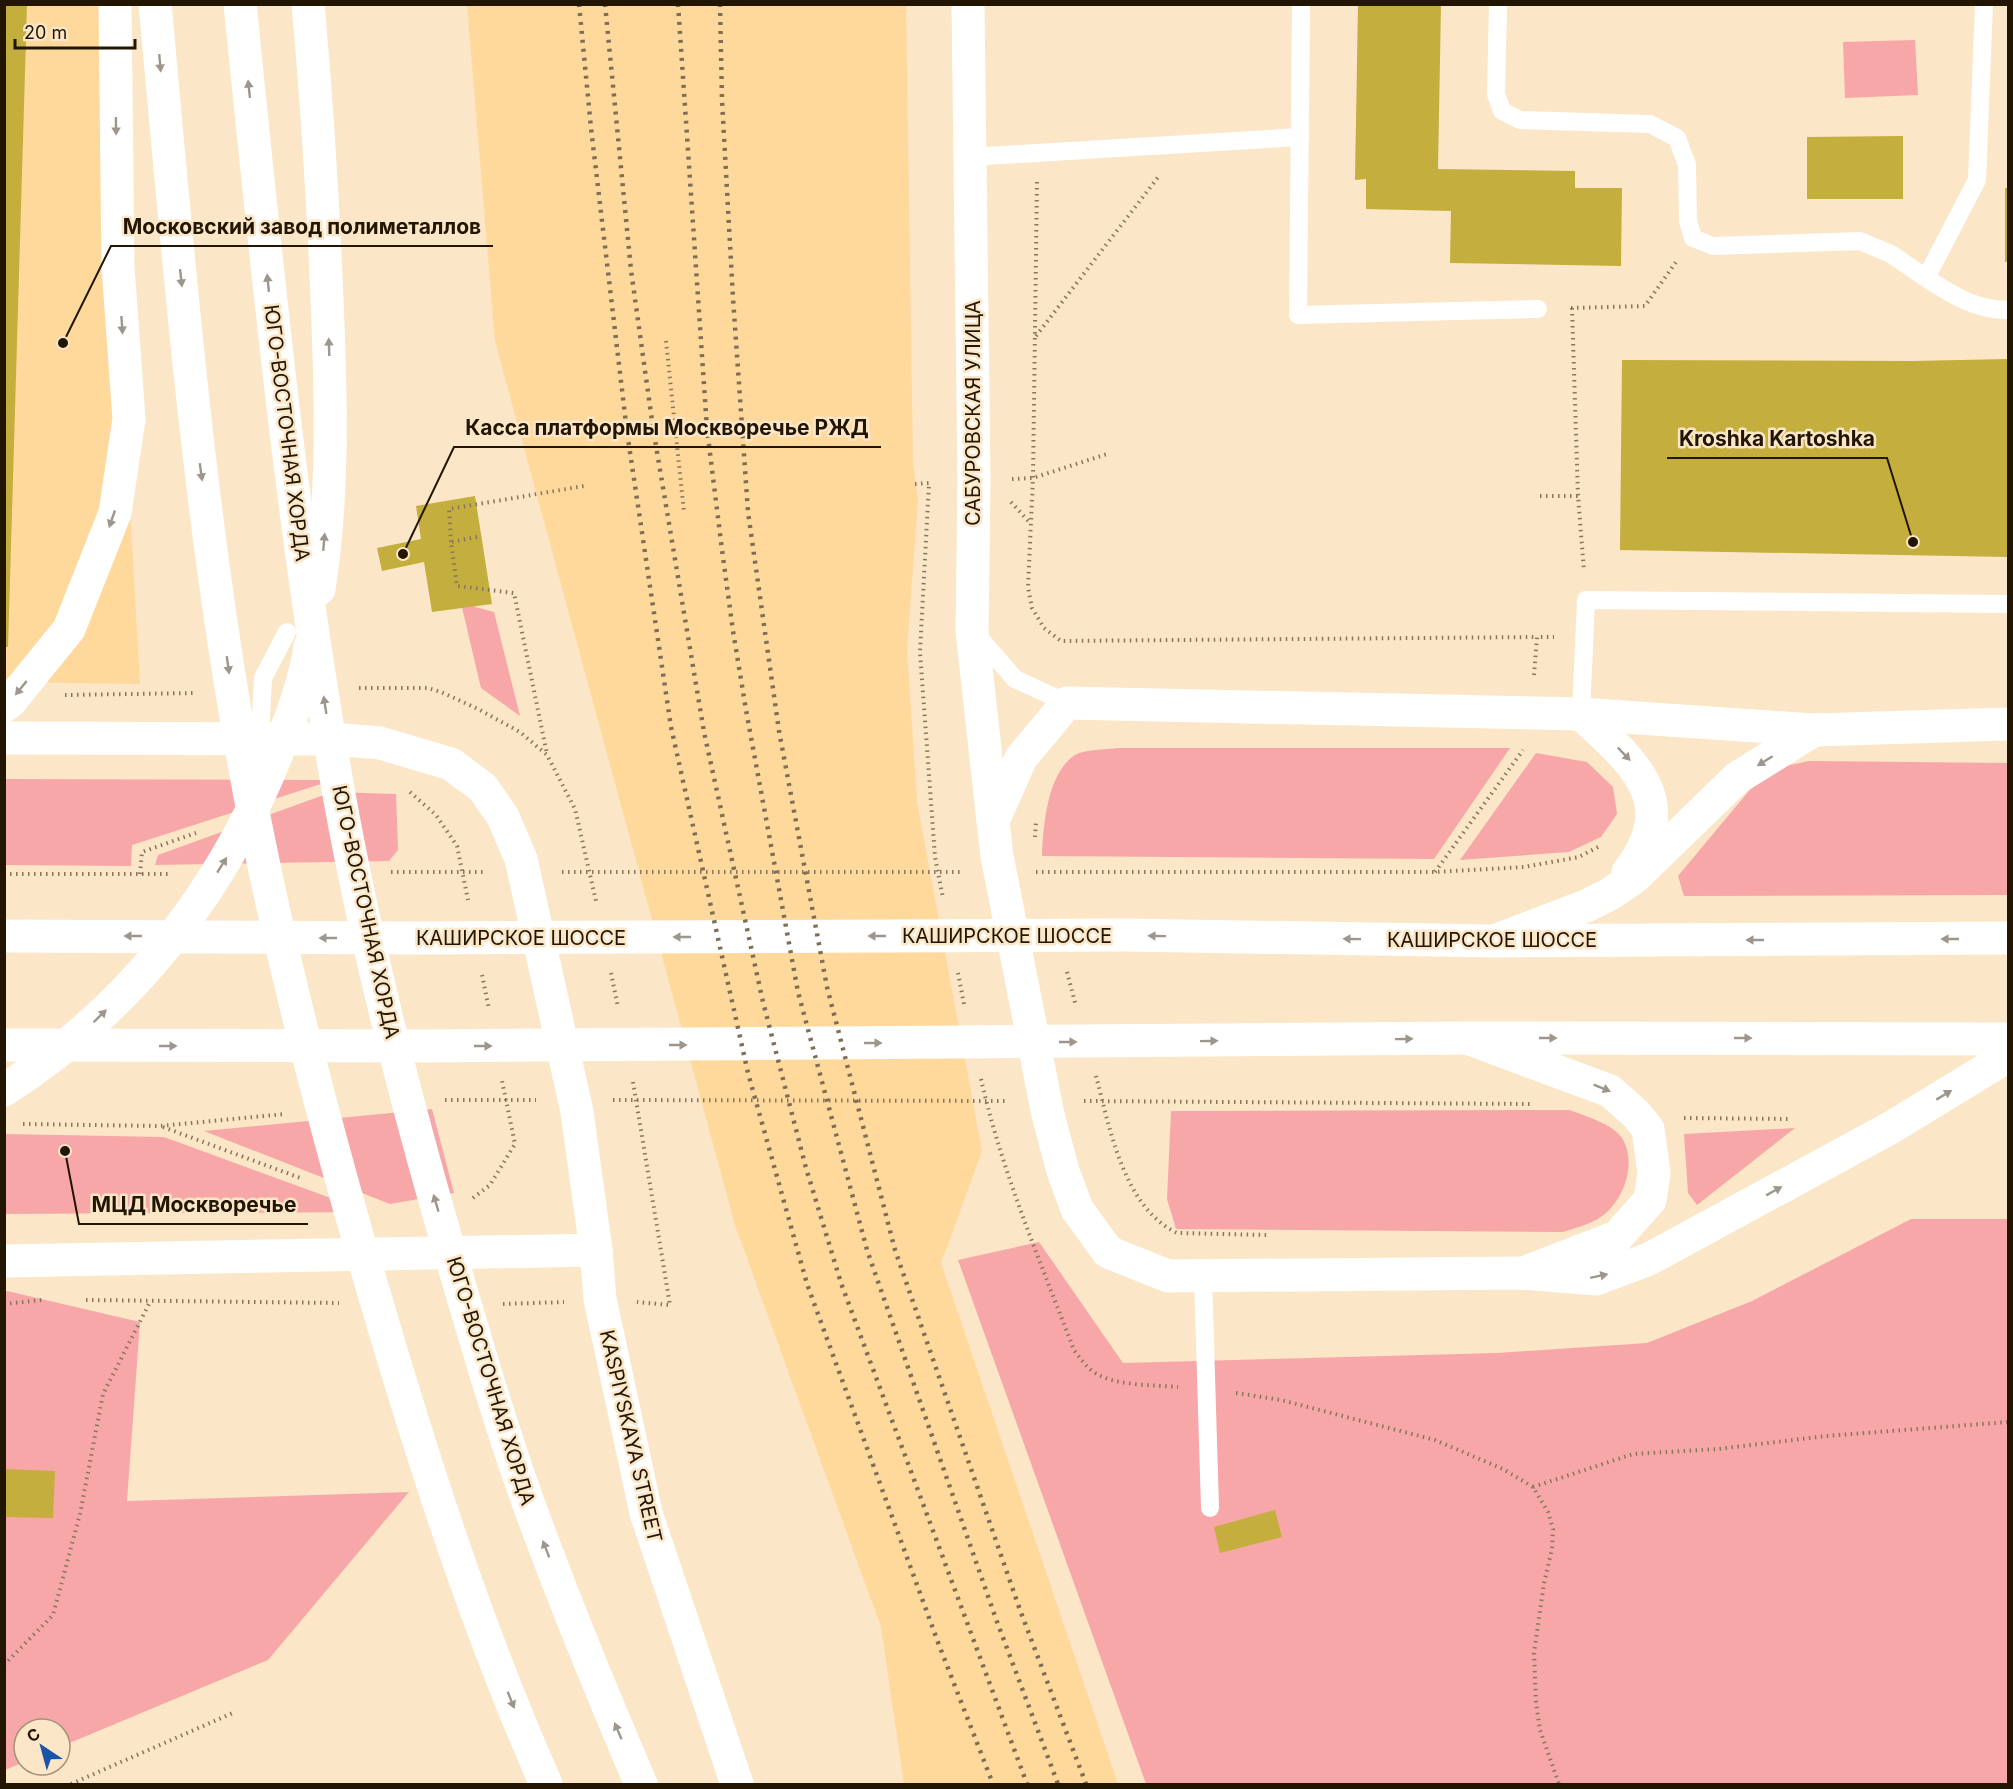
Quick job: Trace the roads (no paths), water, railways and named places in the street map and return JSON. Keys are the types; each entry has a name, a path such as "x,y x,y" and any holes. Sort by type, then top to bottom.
{"main road":[{"path":"4,706 10,702 69,629 115,513 129,419 118,267 115,4"},
{"path":"155,4 200,465 236,716 260,846 330,1136 397,1370 441,1514 489,1645 546,1785"},
{"name":"ЮГО-ВОСТОЧНАЯ ХОРДА","path":"240,4 279,387 297,526 341,801 367,928 424,1161 491,1390 527,1499 585,1654 641,1785"},
{"path":"4,1090 38,1069 91,1024 137,981 186,922 229,854 260,796 286,728 308,658 321,578 328,486 330,392 323,216 308,4"},
{"name":"САБУРОВСКАЯ УЛИЦА","path":"968,4 974,468 972,631 997,856 1048,1115 1063,1171 1077,1209 1108,1252 1168,1276 1521,1273"},
{"path":"993,821 1021,758 1067,703 1581,714 1814,730 2008,724"},
{"path":"1581,714 1628,757 1643,780 1651,801 1652,821 1646,843 1630,869 1610,894"},
{"path":"1495,941 1586,906 1610,894 1635,877 1737,778 1814,730"},
{"name":"KASPIYSKAYA STREET","path":"4,738 260,738 333,739 380,743 451,764 483,788 503,817 521,859 589,1106 600,1299 646,1513 736,1785"},
{"name":"КАШИРСКОЕ ШОССЕ","path":"4,936 407,938 1125,935 1495,941 2008,938"},
{"path":"1469,1038 1611,1091 1636,1114 1648,1129 1654,1173 1650,1200 1617,1237 1521,1273"},
{"path":"4,1045 425,1046 1469,1038 2008,1039"},
{"path":"1521,1273 1596,1279 1649,1259 1892,1127 2008,1056"},
{"path":"4,1262 596,1250"}],"lane":[{"path":"1301,4 1298,315 1538,309"},
{"path":"1498,4 1496,94 1502,111 1520,120 1650,124 1677,138 1687,165 1688,221 1693,238 1713,246 1860,241 1891,254 1957,297 1990,310 2008,310"},
{"path":"1926,278 1977,180 1984,4"},
{"path":"970,157 1300,137"},
{"path":"1581,714 1586,600 2008,604"},
{"path":"972,631 1015,679 1067,703"},
{"path":"260,738 263,678 287,632"},
{"path":"1203,1276 1210,1508"}],"railway":[{"path":"579,4 591,128 627,432 671,727 748,1073 807,1284 939,1645 993,1784"},
{"path":"605,4 631,270 653,428 704,732 763,1002 806,1168 841,1283 1027,1784"},
{"path":"678,4 707,429 733,631 798,992 867,1250 996,1619 1058,1784"},
{"path":"720,4 722,100 748,512 779,731 827,987 895,1250 1020,1610 1086,1784"}],"place":[{"name":"Московский завод полиметаллов","path":"63,343"},
{"name":"Kroshka Kartoshka","path":"1913,542"},
{"name":"Касса платформы Москворечье РЖД","path":"403,554"},
{"name":"МЦД Москворечье","path":"65,1151"}]}
